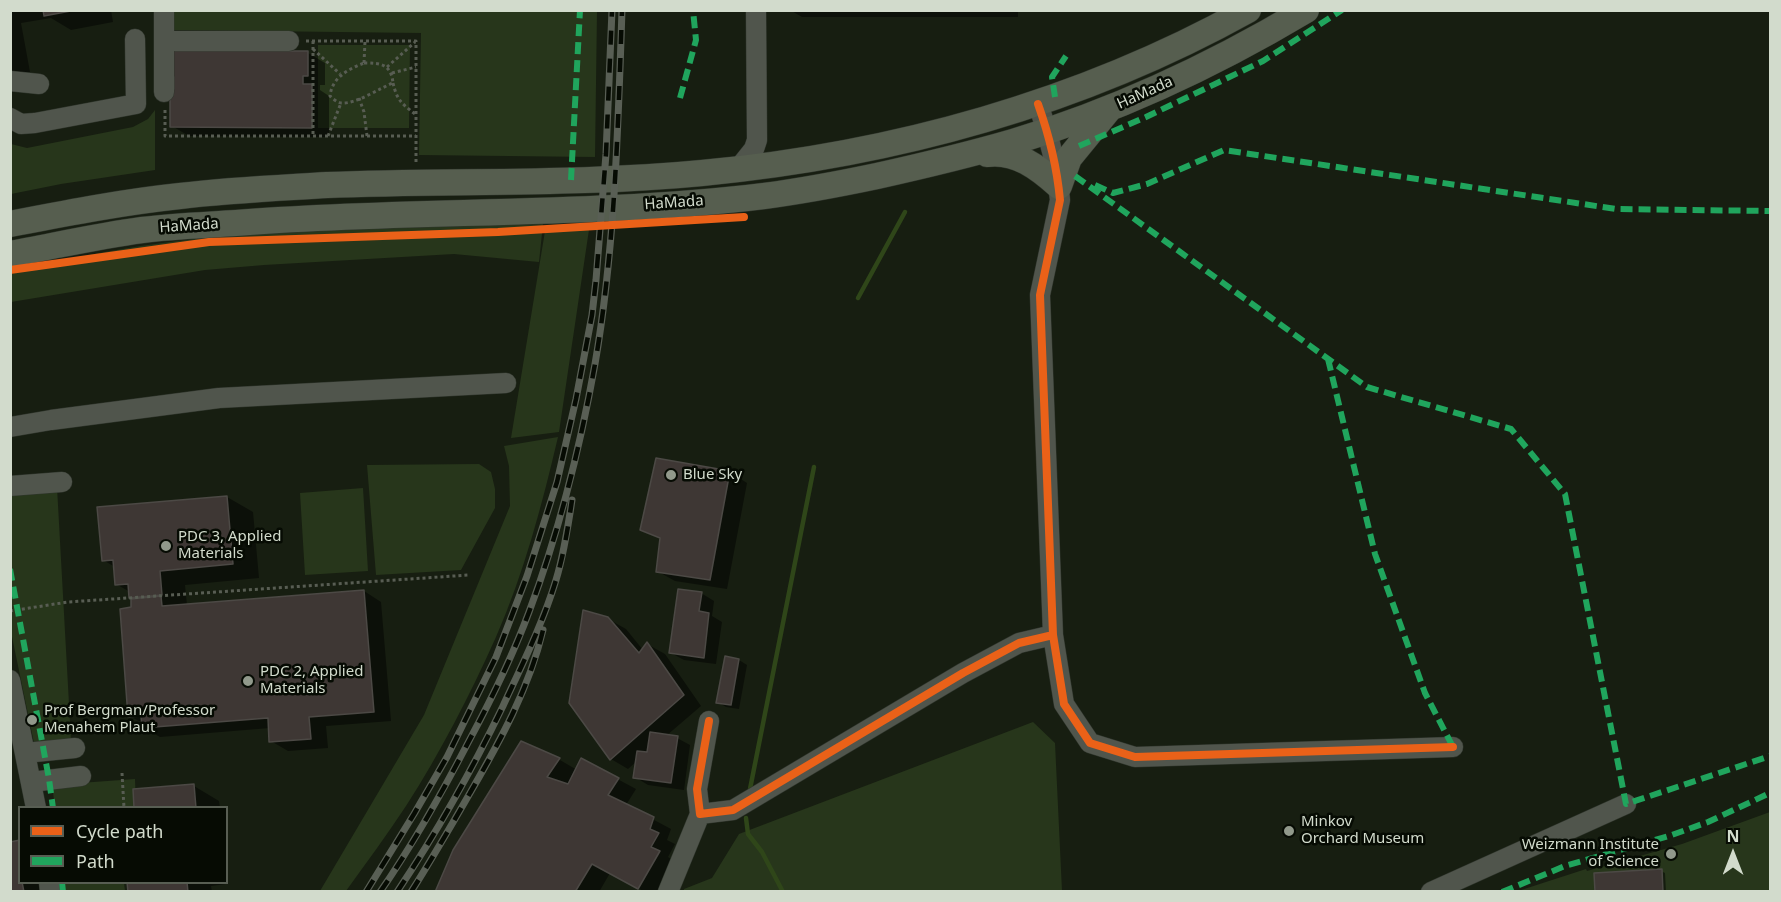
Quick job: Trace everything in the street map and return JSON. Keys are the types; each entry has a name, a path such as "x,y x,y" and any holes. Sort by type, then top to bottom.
{"main road":[{"name":"HaMada","path":"10,224 99,207 178,196 261,189 672,176 823,158 917,139 1038,104 1174,48 1248,10"},
{"name":"HaMada","path":"15,255 143,230 308,217 559,210 734,199 835,184 951,159 1047,131 1111,108 1190,73 1274,30 1306,10"},
{"path":"951,159 995,153 1016,158 1027,161 1059,186 1069,158 1111,108"}],"street":[{"path":"164,10 164,92"},
{"path":"738,169 754,149 757,140 756,10"},
{"path":"10,118 21,124 35,123 136,104 135,39"},
{"path":"164,41 289,41"},
{"path":"10,81 39,84"},
{"path":"1038,104 1047,131 1060,200 1040,295 1053,634 1064,704 1090,743 1135,757 1453,747"},
{"path":"758,127 768,148 784,163"},
{"path":"10,427 219,398 506,383"},
{"path":"10,486 62,482"},
{"path":"700,814 733,810 963,673 1019,644 1053,634"},
{"path":"10,680 36,806"},
{"path":"668,891 700,814 697,789 709,721"},
{"path":"25,753 75,748"},
{"path":"31,782 81,776"},
{"path":"1431,891 1626,804"}],"path":[{"path":"289,41 416,41"},
{"path":"313,41 313,136"},
{"path":"364,63 365,41"},
{"path":"387,67 416,41"},
{"path":"414,183 416,169 416,41"},
{"path":"313,49 341,74"},
{"path":"393,83 341,103 330,96 332,87 341,74 364,63 376,63 387,67 392,73 396,95 400,103 416,114"},
{"path":"392,73 416,67"},
{"path":"164,92 165,136 416,136"},
{"path":"359,98 364,112 367,136"},
{"path":"328,136 341,103"},
{"path":"10,611 68,602 469,575"},
{"path":"122,773 124,806"}],"green space":[{"path":"173,10 597,11 595,157 419,155 421,33 173,30"},
{"path":"318,45 410,45 409,128 318,128"},
{"path":"155,110 155,170 11,194 11,144 27,148 133,127 148,119"},
{"path":"590,223 559,432 511,438 546,225"},
{"path":"543,224 539,262 454,254 264,265 205,270 11,302 11,274 75,258 141,246 275,232"},
{"path":"558,437 524,564 496,637 454,723 406,806 346,891 320,891 424,715 510,506 509,466 504,446"},
{"path":"479,464 491,472 495,489 495,508 461,570 376,575 367,465"},
{"path":"57,487 71,740 34,743 11,632 10,488"},
{"path":"363,488 368,571 305,575 300,493"},
{"path":"1033,722 1055,743 1062,891 684,891 684,889 712,878 739,834"},
{"path":"135,779 136,806 55,806 52,785"},
{"path":"1770,812 1770,891 1515,892 1586,869 1587,871 1682,844"},
{"path":"64,884 124,884 125,891 65,891"}],"building":[{"path":"43,10 76,10 44,16"},
{"path":"171,51 308,51 308,76 303,76 303,84 312,84 312,128 170,127 170,89 174,89 174,77 171,77"},
{"path":"656,458 730,471 710,580 656,572 660,538 640,530"},
{"name":"PDC 3, Applied Materials","path":"227,496 233,564 160,571 162,595 129,598 128,584 115,585 113,560 102,561 97,507"},
{"path":"678,589 702,592 699,611 709,613 704,658 669,653"},
{"name":"PDC 2, Applied Materials","path":"364,590 374,712 309,717 311,739 269,742 268,718 142,728 141,716 128,717 120,609 131,607 131,599 161,596 162,606"},
{"path":"583,610 608,617 639,653 647,642 684,695 610,760 569,703"},
{"path":"725,656 739,659 731,705 716,703"},
{"path":"650,732 678,736 671,783 633,778 637,751 647,752"},
{"path":"521,741 560,758 547,777 568,784 581,758 619,778 608,795 654,817 650,829 659,833 651,847 660,851 638,889 592,864 575,892 435,892 453,850"},
{"path":"194,784 196,806 134,806 133,789"},
{"path":"18,840 18,884 22,884 24,892 10,892 10,842"},
{"path":"1662,869 1663,892 1595,892 1594,873"},
{"path":"127,884 187,884 188,892 128,892"}],"waterway":[{"path":"858,298 905,212"},
{"path":"750,789 814,467"},
{"path":"746,818 748,834 762,852 783,892"}],"railway":[{"path":"366,892 447,757 496,657 527,576 557,482 592,315 606,154 612,10"},
{"path":"380,892 439,797 502,676 540,582 568,490 595,364 607,276 614,188 622,10"},
{"path":"397,892 440,824 466,777 532,644 559,570 572,500"},
{"path":"411,892 503,734 522,694 543,630"}],"marked path":[{"path":"571,180 580,10"},
{"path":"680,98 696,40 693,10"},
{"path":"1079,146 1263,61 1342,10"},
{"path":"1055,97 1052,77 1066,56"},
{"path":"1095,185 1113,193 1147,184 1224,150 1616,209 1770,211"},
{"path":"1075,176 1367,387 1511,429 1565,494 1626,804 1770,756"},
{"path":"1328,359 1375,554 1425,693 1453,747"},
{"path":"10,569 53,806"},
{"path":"1502,892 1565,866 1669,836 1708,822 1770,793"},
{"path":"62,884 63,892"}],"cycle path":[{"path":"1038,104 1052,151 1060,200 1040,295 1053,635 1064,704 1090,743 1135,757 1453,747"},
{"path":"10,270 209,242 498,232 744,217"},
{"path":"709,721 697,789 700,814 733,810 963,673 1019,643 1053,635"}],"place":[{"name":"Blue Sky","path":"671,475"},
{"name":"PDC 3, Applied Materials","path":"166,546"},
{"name":"PDC 2, Applied Materials","path":"248,681"},
{"name":"Prof Bergman/Professor Menahem Plaut","path":"32,720"},
{"name":"Minkov Orchard Museum","path":"1289,831"},
{"name":"Weizmann Institute of Science","path":"1671,854"}]}
